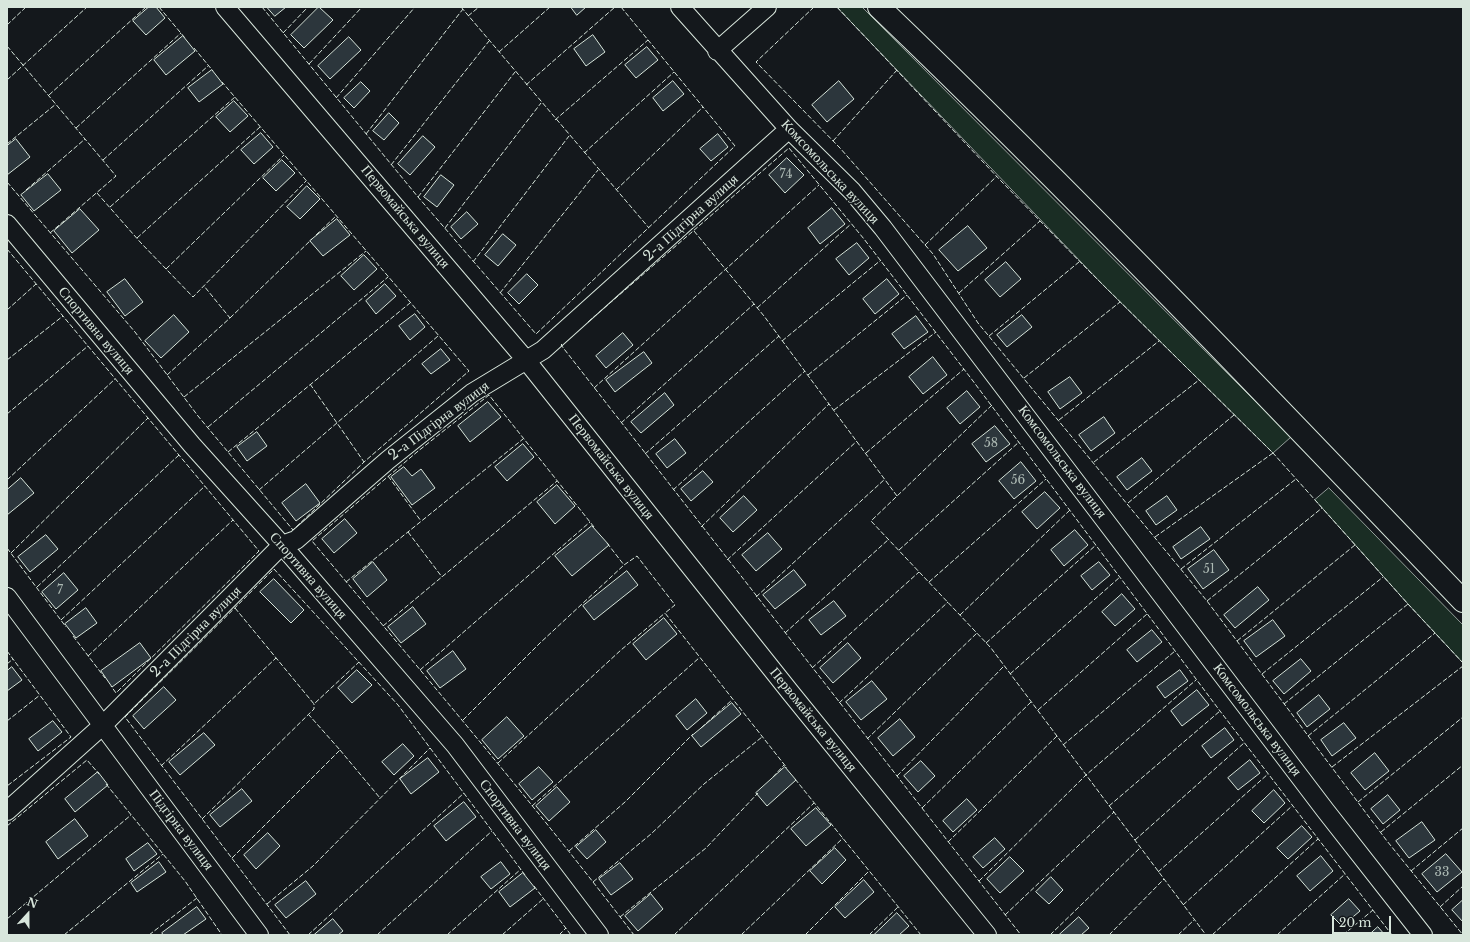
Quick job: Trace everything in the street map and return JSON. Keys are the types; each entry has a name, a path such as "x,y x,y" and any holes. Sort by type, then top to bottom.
{"main road":[{"path":"879,7 955,80 1168,294 1463,601"}],"street":[{"name":"Первомайська вулиця","path":"225,7 526,360 790,692 987,935"},
{"name":"Комсомольська вулиця","path":"680,7 717,51 789,129 852,191 882,228 1325,810 1423,935"},
{"path":"717,51 767,7"},
{"name":"2-а Підгірна вулиця","path":"7,811 102,726 282,545 296,540 388,460 472,393 544,350 789,129"},
{"name":"Спортивна вулиця","path":"7,224 192,445 282,545 454,745 599,935"},
{"path":"7,597 102,726"},
{"name":"Підгірна вулиця","path":"102,726 259,935"}],"green space":[{"path":"837,7 862,7 1291,437 1273,453 1105,287"},
{"path":"1329,488 1463,625 1463,663 1315,500"}],"building":[{"path":"149,7 156,7 165,18 146,35 133,21"},
{"path":"267,7 286,7 275,16"},
{"path":"319,7 333,20 304,48 291,35"},
{"path":"571,7 586,7 577,15"},
{"path":"593,35 605,52 586,66 574,49"},
{"path":"183,36 195,51 166,75 154,60"},
{"path":"349,37 361,50 330,79 318,66"},
{"path":"647,47 658,60 636,78 625,65"},
{"path":"212,70 223,84 199,102 188,88"},
{"path":"673,81 684,94 663,111 653,98"},
{"path":"839,81 854,99 827,122 812,105"},
{"path":"361,82 370,91 354,108 344,98"},
{"path":"234,101 248,116 230,132 216,117"},
{"path":"389,113 399,123 384,140 373,131"},
{"path":"261,133 273,147 254,164 241,150"},
{"path":"718,134 728,147 711,161 700,149"},
{"path":"423,136 435,147 410,175 398,164"},
{"path":"16,139 30,157 7,175 7,146"},
{"path":"787,158 804,175 785,193 769,175"},
{"path":"282,160 295,173 276,191 263,178"},
{"path":"48,174 61,190 34,211 21,195"},
{"path":"441,175 454,185 437,207 424,197"},
{"path":"307,186 320,199 300,219 287,207"},
{"path":"832,208 845,224 820,244 808,228"},
{"path":"80,209 99,230 72,253 54,231"},
{"path":"467,212 478,224 461,239 451,227"},
{"path":"337,219 350,235 323,256 310,241"},
{"path":"968,226 987,248 958,271 939,250"},
{"path":"503,234 516,245 498,266 485,255"},
{"path":"857,243 869,258 849,275 836,259"},
{"path":"364,255 377,269 354,290 341,276"},
{"path":"1006,262 1021,279 1000,297 985,280"},
{"path":"527,274 538,285 519,304 508,293"},
{"path":"125,279 143,302 125,316 107,292"},
{"path":"887,279 899,294 875,314 863,299"},
{"path":"385,284 396,296 376,314 366,301"},
{"path":"415,314 425,327 410,340 399,326"},
{"path":"174,315 189,332 161,358 145,341"},
{"path":"1022,315 1032,327 1007,347 997,335"},
{"path":"916,316 928,332 904,349 892,334"},
{"path":"623,333 633,345 606,368 596,356"},
{"path":"441,349 450,360 431,374 422,364"},
{"path":"644,352 652,363 615,392 606,380"},
{"path":"933,357 947,375 923,394 909,377"},
{"path":"1070,377 1082,393 1060,409 1048,392"},
{"path":"967,391 980,407 960,424 947,408"},
{"path":"665,393 674,405 641,433 631,422"},
{"path":"488,402 501,417 470,442 458,426"},
{"path":"1104,417 1115,433 1091,451 1079,435"},
{"path":"995,426 1010,444 986,462 972,444"},
{"path":"257,432 267,446 247,461 237,447"},
{"path":"675,439 686,453 667,468 656,454"},
{"path":"523,444 534,457 507,481 495,467"},
{"path":"1142,458 1152,471 1127,490 1117,477"},
{"path":"1021,462 1036,481 1014,499 999,481"},
{"path":"404,467 412,476 421,469 435,488 412,505 391,477"},
{"path":"703,471 713,482 691,501 681,489"},
{"path":"21,478 34,493 7,515 7,490"},
{"path":"306,484 320,503 296,521 282,503"},
{"path":"557,485 575,506 555,524 537,502"},
{"path":"1045,492 1060,508 1037,529 1022,512"},
{"path":"744,496 757,510 733,532 720,518"},
{"path":"1167,496 1177,510 1156,525 1146,511"},
{"path":"345,519 357,533 334,553 322,539"},
{"path":"592,526 609,545 572,576 555,556"},
{"path":"1201,527 1210,539 1181,559 1173,547"},
{"path":"1075,530 1088,545 1064,566 1051,550"},
{"path":"768,533 782,549 756,571 742,555"},
{"path":"46,535 58,549 30,572 18,557"},
{"path":"1214,550 1229,570 1203,589 1188,569"},
{"path":"373,562 387,580 367,597 353,579"},
{"path":"1099,562 1110,575 1092,590 1081,576"},
{"path":"794,570 806,585 775,609 763,595"},
{"path":"627,571 638,585 594,620 583,606"},
{"path":"64,573 78,590 56,609 42,592"},
{"path":"274,579 304,610 291,623 260,592"},
{"path":"1258,587 1269,600 1235,628 1224,615"},
{"path":"1122,594 1135,609 1115,626 1102,612"},
{"path":"834,601 846,616 821,635 809,620"},
{"path":"413,607 426,624 401,643 388,627"},
{"path":"86,608 97,623 76,638 65,624"},
{"path":"664,618 677,634 646,660 633,644"},
{"path":"1273,620 1285,636 1256,657 1244,641"},
{"path":"1152,630 1162,642 1137,662 1127,650"},
{"path":"140,643 151,658 112,687 101,671"},
{"path":"848,643 861,658 833,683 820,668"},
{"path":"453,651 466,669 440,688 427,671"},
{"path":"1301,659 1311,671 1284,694 1273,681"},
{"path":"12,667 22,680 7,691 7,671"},
{"path":"357,670 372,685 352,703 338,688"},
{"path":"1180,670 1188,681 1165,698 1157,687"},
{"path":"872,681 887,699 861,720 846,702"},
{"path":"164,687 176,700 144,729 133,716"},
{"path":"1197,690 1209,705 1182,726 1171,711"},
{"path":"1319,695 1330,709 1307,727 1297,713"},
{"path":"696,699 707,713 687,730 676,716"},
{"path":"732,703 741,714 701,747 692,736"},
{"path":"507,717 524,736 498,759 482,740"},
{"path":"900,719 915,737 893,756 878,738"},
{"path":"53,721 62,732 38,751 29,739"},
{"path":"1344,723 1356,738 1332,756 1321,740"},
{"path":"1225,728 1234,740 1211,758 1202,746"},
{"path":"204,733 215,745 180,775 169,762"},
{"path":"403,744 414,756 394,775 382,762"},
{"path":"1375,753 1389,771 1365,790 1351,773"},
{"path":"428,758 439,772 411,794 400,779"},
{"path":"1250,760 1260,773 1238,790 1228,778"},
{"path":"921,761 935,776 918,792 904,776"},
{"path":"539,767 553,782 532,800 519,784"},
{"path":"785,767 796,780 767,806 756,793"},
{"path":"98,772 108,785 75,812 65,799"},
{"path":"557,787 570,802 549,821 536,806"},
{"path":"242,789 252,801 220,827 210,815"},
{"path":"1274,790 1285,803 1264,823 1252,811"},
{"path":"1388,795 1400,810 1383,824 1371,809"},
{"path":"967,799 977,810 953,832 943,821"},
{"path":"464,802 476,817 446,841 434,826"},
{"path":"816,808 831,825 806,846 791,829"},
{"path":"75,819 88,836 58,859 46,842"},
{"path":"1422,822 1435,840 1409,858 1396,841"},
{"path":"1302,826 1312,837 1288,859 1277,848"},
{"path":"596,830 606,842 587,859 576,847"},
{"path":"268,833 280,846 256,869 244,855"},
{"path":"995,838 1005,849 983,868 973,857"},
{"path":"148,843 157,854 134,871 126,859"},
{"path":"835,848 846,860 822,884 810,871"},
{"path":"1446,854 1462,872 1437,892 1422,874"},
{"path":"1321,856 1333,871 1310,891 1297,876"},
{"path":"1010,857 1024,871 1000,893 987,879"},
{"path":"159,862 166,872 137,892 131,883"},
{"path":"501,862 510,874 491,889 481,877"},
{"path":"620,863 633,879 611,895 599,879"},
{"path":"523,873 535,888 510,907 499,892"},
{"path":"1051,877 1063,890 1049,904 1036,892"},
{"path":"864,880 874,892 845,918 835,907"},
{"path":"306,881 316,894 286,918 275,905"},
{"path":"651,894 663,909 638,931 625,916"},
{"path":"1349,899 1360,911 1342,926 1331,915"},
{"path":"1463,900 1463,922 1452,910"},
{"path":"197,907 206,919 183,935 163,935 162,933"},
{"path":"897,913 909,926 899,935 874,935"},
{"path":"1079,917 1089,928 1081,935 1059,935"},
{"path":"333,919 343,931 338,935 314,935"},
{"path":"1378,927 1385,935 1369,935"}],"fence":[{"path":"7,25 26,7"},
{"path":"7,80 87,7"},
{"path":"49,95 146,7"},
{"path":"159,7 185,38"},
{"path":"262,7 418,197 536,334 735,146 621,7"},
{"path":"283,33 308,7"},
{"path":"309,64 362,7"},
{"path":"336,98 415,7"},
{"path":"461,7 649,228"},
{"path":"468,16 479,7"},
{"path":"499,52 550,7"},
{"path":"526,85 615,7"},
{"path":"814,7 756,62 840,148 933,254 978,323 1207,601 1387,841 1463,935"},
{"path":"837,7 1001,181 1090,272 1273,453 1408,604 1463,663"},
{"path":"366,134 463,9"},
{"path":"76,128 181,33"},
{"path":"555,120 648,40"},
{"path":"391,165 489,41"},
{"path":"7,46 116,176 50,233"},
{"path":"194,48 213,71"},
{"path":"103,160 208,66"},
{"path":"833,141 897,70"},
{"path":"418,197 515,72"},
{"path":"584,153 674,72"},
{"path":"7,182 135,332 198,416 293,530 364,462 469,371 222,82"},
{"path":"110,207 235,97"},
{"path":"445,228 541,103"},
{"path":"7,144 56,104"},
{"path":"616,190 703,107"},
{"path":"137,238 260,127"},
{"path":"473,262 569,136"},
{"path":"26,190 85,139"},
{"path":"588,322 789,148 864,239 973,381 1220,711 1392,935"},
{"path":"166,269 284,155"},
{"path":"500,293 598,170"},
{"path":"925,245 997,176"},
{"path":"97,193 141,243 193,297 306,181"},
{"path":"594,388 819,185"},
{"path":"316,235 336,216"},
{"path":"959,293 1040,221"},
{"path":"757,308 851,224"},
{"path":"694,231 764,316 897,496"},
{"path":"230,318 312,239"},
{"path":"7,249 259,551 116,693 111,686"},
{"path":"184,397 366,251"},
{"path":"782,341 881,260"},
{"path":"989,336 1079,262"},
{"path":"208,427 388,277"},
{"path":"7,310 36,284"},
{"path":"167,375 230,318 204,286"},
{"path":"808,375 907,295"},
{"path":"1024,378 1120,302"},
{"path":"228,452 410,303"},
{"path":"621,423 754,304"},
{"path":"7,360 63,316"},
{"path":"834,410 936,332"},
{"path":"259,490 438,336"},
{"path":"645,454 779,336"},
{"path":"1059,420 1159,341"},
{"path":"562,344 561,345 1021,935"},
{"path":"7,414 88,346"},
{"path":"866,453 964,369"},
{"path":"673,490 805,371"},
{"path":"7,480 115,379"},
{"path":"1094,462 1199,380"},
{"path":"310,384 364,462"},
{"path":"594,527 489,395 417,452 312,541 516,785 634,935"},
{"path":"701,527 829,404"},
{"path":"992,405 871,521 991,648 1206,935"},
{"path":"1128,503 1234,415"},
{"path":"11,553 148,418"},
{"path":"346,582 523,439"},
{"path":"727,560 857,441"},
{"path":"899,550 1019,442"},
{"path":"1155,537 1273,453"},
{"path":"37,587 179,455"},
{"path":"388,476 421,521"},
{"path":"756,597 885,479"},
{"path":"929,582 1046,479"},
{"path":"1181,569 1296,479"},
{"path":"383,626 557,481"},
{"path":"61,620 205,486"},
{"path":"1207,601 1322,508"},
{"path":"960,615 1070,510"},
{"path":"88,656 233,520"},
{"path":"420,670 590,522"},
{"path":"408,532 442,577"},
{"path":"785,633 889,539"},
{"path":"607,543 624,565 637,556 675,605 665,613 787,768"},
{"path":"986,643 1096,545"},
{"path":"1237,641 1355,545"},
{"path":"7,548 66,627"},
{"path":"463,720 540,643 624,565"},
{"path":"290,935 125,717 274,569 398,705 525,875"},
{"path":"812,668 919,572"},
{"path":"1010,674 1120,577"},
{"path":"1262,674 1383,577"},
{"path":"839,703 948,602"},
{"path":"1284,704 1408,604"},
{"path":"235,608 314,704 359,662"},
{"path":"498,763 621,650 665,613"},
{"path":"1038,710 1147,614"},
{"path":"867,739 977,633"},
{"path":"1308,736 1435,633"},
{"path":"73,636 105,678"},
{"path":"7,651 71,737 7,786"},
{"path":"1063,745 1175,651"},
{"path":"161,766 276,658"},
{"path":"532,806 699,658"},
{"path":"7,664 13,659"},
{"path":"897,776 1004,666"},
{"path":"1332,767 1463,666"},
{"path":"979,881 1086,775 1196,680"},
{"path":"7,721 40,695"},
{"path":"701,728 732,700"},
{"path":"922,808 1031,702"},
{"path":"202,819 314,709 314,704"},
{"path":"1109,806 1220,711"},
{"path":"232,858 340,750 309,715"},
{"path":"1358,802 1463,717"},
{"path":"569,851 625,802 693,734"},
{"path":"948,842 1057,736"},
{"path":"593,882 651,834 704,784 762,737"},
{"path":"1135,840 1244,743"},
{"path":"267,904 313,866 430,748"},
{"path":"340,750 380,798"},
{"path":"7,826 87,760 99,774"},
{"path":"773,777 784,765"},
{"path":"1381,832 1463,765"},
{"path":"1158,872 1268,774"},
{"path":"795,779 921,935"},
{"path":"106,784 185,881 222,935"},
{"path":"308,935 464,793"},
{"path":"620,917 706,848 758,793"},
{"path":"674,935 814,803"},
{"path":"1183,905 1292,806"},
{"path":"1005,915 1114,812"},
{"path":"7,919 131,815"},
{"path":"1411,871 1463,828"},
{"path":"377,935 492,831"},
{"path":"741,935 843,838"},
{"path":"1212,935 1318,839"},
{"path":"1050,935 1140,848"},
{"path":"64,935 163,854"},
{"path":"447,935 521,869"},
{"path":"805,935 869,871"},
{"path":"1277,935 1345,874"},
{"path":"1109,935 1164,879"},
{"path":"534,886 571,935"},
{"path":"1440,907 1463,886"},
{"path":"149,935 197,898"},
{"path":"502,935 543,899"},
{"path":"869,935 898,907"},
{"path":"1343,935 1373,910"},
{"path":"1178,935 1194,920"},
{"path":"559,935 566,928"}]}
